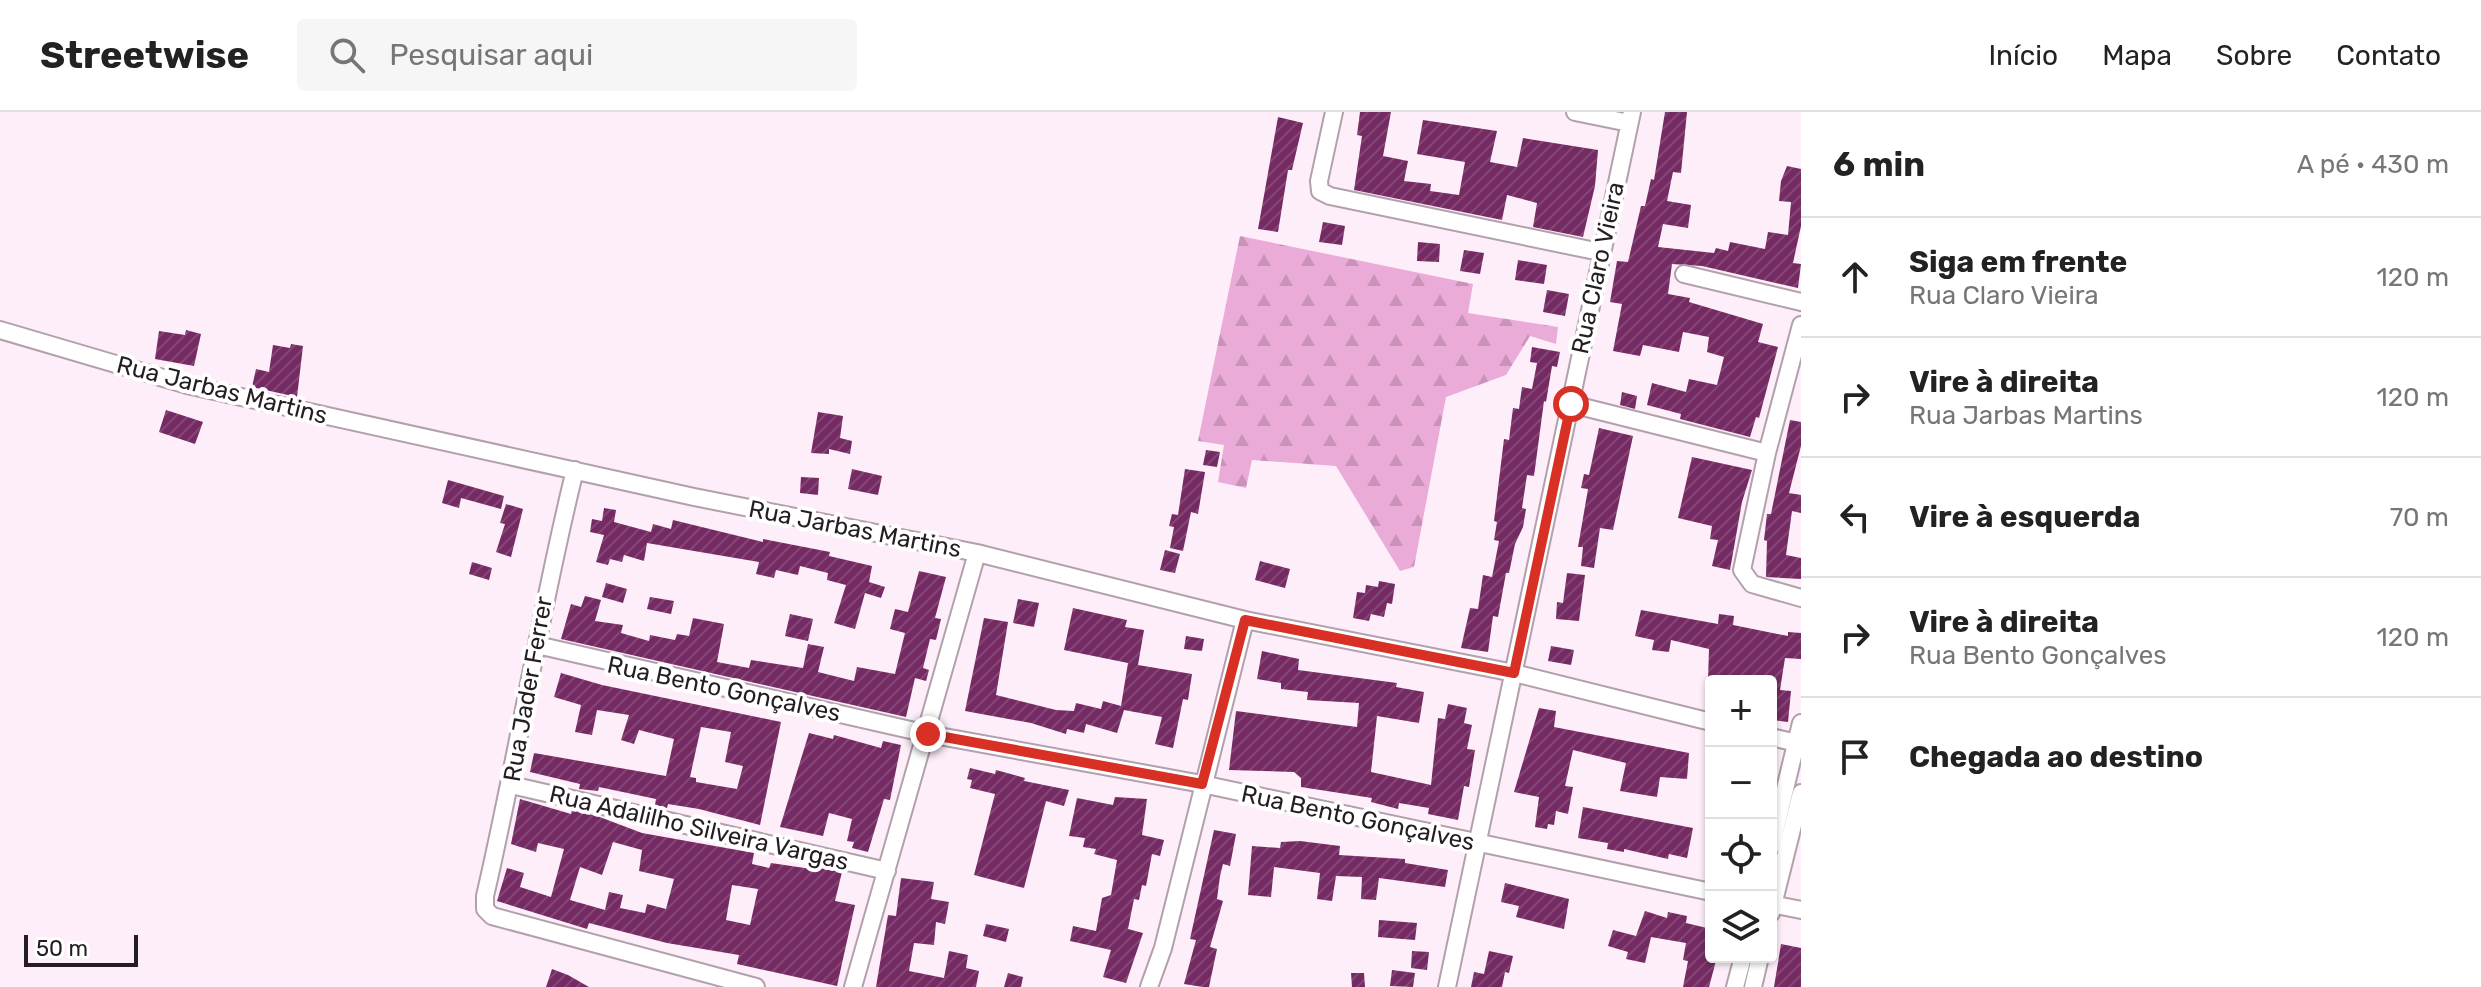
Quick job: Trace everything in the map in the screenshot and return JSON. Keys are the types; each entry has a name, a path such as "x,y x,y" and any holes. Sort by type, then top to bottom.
{"street":[{"path":"1334,112 1319,181 1320,191 1330,196 1600,252"},
{"path":"1575,112 1630,118"},
{"name":"Rua Claro Vieira","path":"1447,987 1630,118"},
{"path":"1684,274 1801,302"},
{"path":"1801,325 1767,453 1742,570 1752,584 1801,598"},
{"name":"Rua Jarbas Martins","path":"0,330 187,385 575,470 977,553 1245,620 1514,673 1705,721"},
{"path":"1571,404 1767,453"},
{"name":"Rua Jader Ferrer","path":"575,470 546,586 511,785 485,896 485,909 492,916 756,987"},
{"path":"853,987 928,734 977,553"},
{"path":"1149,987 1163,948 1245,620"},
{"name":"Rua Bento Gonçalves","path":"537,645 928,734 1202,784 1706,891"},
{"path":"1777,825 1799,743 1801,723"},
{"path":"1777,738 1799,743"},
{"name":"Rua Adalilho Silveira Vargas","path":"511,785 887,871"},
{"path":"1776,891 1801,793"},
{"path":"1777,908 1801,910"},
{"path":"1735,987 1741,963"},
{"path":"1753,987 1759,963"}],"green space":[{"path":"1240,236 1473,284 1468,313 1558,327 1556,344 1530,336 1506,375 1446,397 1414,567 1400,571 1336,466 1252,460 1246,488 1218,482 1224,445 1198,441"}],"building":[{"path":"1360,112 1391,112 1383,156 1408,161 1404,181 1431,184 1430,191 1459,195 1465,162 1417,154 1423,120 1497,131 1490,162 1517,167 1523,138 1598,150 1595,186 1583,237 1533,227 1537,203 1507,195 1502,220 1354,190 1362,136 1357,135"},
{"path":"1665,112 1687,112 1681,173 1673,172 1667,201 1691,205 1688,228 1663,224 1658,247 1714,253 1716,248 1728,251 1730,242 1765,249 1768,232 1788,235 1791,202 1779,201 1781,181 1787,166 1801,169 1801,226 1793,263 1801,264 1798,288 1702,266 1672,264 1668,294 1690,298 1689,302 1763,324 1758,342 1778,347 1759,418 1756,417 1750,437 1680,419 1681,414 1647,405 1652,383 1686,392 1689,379 1717,385 1724,357 1707,352 1709,337 1683,332 1679,352 1643,345 1640,356 1613,351 1622,304 1610,302 1617,261 1628,262 1641,206 1645,206 1651,179 1654,180"},
{"path":"1278,117 1303,123 1292,170 1288,170 1278,232 1258,229"},
{"path":"1323,222 1345,226 1342,245 1319,242"},
{"path":"1418,242 1440,244 1439,262 1417,261"},
{"path":"1464,250 1484,253 1480,274 1460,271"},
{"path":"1518,260 1547,265 1544,284 1515,280"},
{"path":"1547,290 1569,294 1565,316 1543,312"},
{"path":"186,330 201,334 194,366 155,359 159,331 185,335"},
{"path":"291,344 303,346 297,397 252,387 256,369 269,372 273,345 290,348"},
{"path":"1532,347 1560,352 1557,367 1552,366 1544,401 1534,476 1527,475 1522,508 1526,509 1523,527 1515,544 1509,573 1506,573 1498,617 1493,616 1488,652 1461,648 1470,608 1478,609 1483,575 1492,577 1499,541 1494,540 1497,522 1494,521 1504,439 1509,440 1513,408 1519,409 1522,387 1532,389 1537,363 1530,362"},
{"path":"1622,392 1637,396 1635,409 1620,405"},
{"path":"166,410 203,422 195,444 159,432"},
{"path":"818,412 843,416 840,438 852,441 850,454 829,449 829,454 811,453"},
{"path":"1790,420 1801,422 1801,446 1789,493 1801,495 1801,513 1792,511 1786,555 1801,558 1801,579 1766,577 1767,541 1764,540 1767,514 1771,514"},
{"path":"1599,428 1633,436 1613,530 1600,528 1594,568 1581,566 1583,547 1578,547 1588,489 1581,488 1584,474 1589,475"},
{"path":"1206,450 1220,452 1217,467 1203,465"},
{"path":"1692,457 1752,470 1742,502 1730,570 1712,566 1718,540 1710,539 1712,526 1678,518"},
{"path":"852,469 882,476 878,495 848,489"},
{"path":"1185,469 1205,472 1198,514 1191,512 1183,551 1170,548 1174,527 1169,526 1172,514 1178,515"},
{"path":"801,477 819,478 818,495 800,493"},
{"path":"448,480 504,496 501,509 461,498 459,508 442,503"},
{"path":"506,504 523,509 511,557 496,552 505,524 500,523"},
{"path":"604,508 616,510 614,522 651,532 653,524 671,529 673,520 763,542 763,539 830,552 829,556 872,566 869,582 885,587 881,598 865,593 855,629 834,623 846,585 827,580 828,573 800,566 798,575 776,570 774,578 756,574 759,562 647,543 644,561 624,555 622,562 610,559 608,565 596,562 604,535 590,532 592,519 602,521"},
{"path":"1165,550 1180,554 1175,573 1160,570"},
{"path":"1260,561 1290,569 1285,588 1255,580"},
{"path":"472,562 492,568 489,580 469,574"},
{"path":"919,571 946,577 935,618 941,619 936,640 930,639 923,668 929,670 926,681 915,678 906,717 561,639 571,604 581,607 585,596 601,600 595,621 623,625 621,633 649,641 650,635 675,640 677,634 689,636 693,618 724,624 717,662 749,668 751,660 803,668 808,644 824,647 818,672 854,681 857,667 895,674 905,633 890,629 895,609 908,612"},
{"path":"1567,573 1585,575 1579,621 1556,619 1557,602 1563,603"},
{"path":"1379,581 1395,584 1392,604 1387,603 1384,617 1371,614 1369,621 1353,618 1357,592 1365,593 1366,585 1378,587"},
{"path":"606,583 627,589 623,603 602,597"},
{"path":"650,597 674,601 671,614 647,609"},
{"path":"1018,599 1039,603 1034,627 1013,623"},
{"path":"1073,608 1127,620 1125,627 1144,630 1138,665 1192,674 1188,700 1183,699 1173,748 1155,744 1162,717 1124,710 1117,733 1086,724 1084,733 1067,729 1066,734 1031,723 965,711 984,618 1008,622 996,695 1056,710 1074,711 1076,703 1101,709 1103,701 1121,706 1128,663 1064,650"},
{"path":"1641,610 1718,624 1719,614 1734,616 1733,625 1788,636 1788,632 1801,633 1801,659 1785,658 1780,690 1791,691 1788,722 1777,721 1777,675 1708,675 1709,649 1671,640 1669,652 1652,650 1654,640 1635,636"},
{"path":"790,614 813,619 808,641 785,636"},
{"path":"1186,636 1204,639 1202,651 1184,649"},
{"path":"1551,646 1574,650 1571,665 1548,661"},
{"path":"1262,651 1299,659 1298,670 1397,683 1396,687 1424,692 1419,723 1377,716 1371,772 1431,785 1438,718 1445,719 1448,704 1467,708 1464,723 1472,725 1467,749 1475,750 1469,787 1464,786 1458,820 1428,814 1429,808 1399,803 1398,809 1371,802 1372,798 1301,787 1301,778 1294,772 1229,770 1236,711 1357,727 1359,703 1307,700 1308,692 1281,689 1281,683 1257,679"},
{"path":"561,673 602,685 781,722 760,825 699,809 668,804 667,808 655,805 656,799 599,787 598,791 579,789 580,784 530,772 534,753 666,776 674,739 639,730 634,744 621,740 629,715 597,710 592,735 575,732 581,705 554,697","holes":["701,727 731,732 725,762 743,766 737,789 696,782 696,778 690,777"]},
{"path":"1539,708 1556,711 1554,727 1689,753 1687,779 1660,777 1657,797 1620,791 1626,763 1573,750 1565,786 1573,787 1568,814 1556,811 1554,825 1548,824 1547,829 1535,827 1539,797 1514,792"},
{"path":"809,733 833,739 834,735 881,748 883,741 901,745 890,800 884,799 868,852 852,848 854,842 847,841 852,819 829,813 823,836 780,827"},
{"path":"970,768 995,774 996,770 1025,778 1024,781 1069,790 1064,806 1046,801 1024,888 974,875 995,794 970,788 972,780 967,779"},
{"path":"1115,797 1147,799 1142,835 1164,840 1160,856 1152,854 1146,886 1142,885 1139,900 1134,899 1128,929 1143,933 1126,983 1103,977 1111,950 1070,941 1073,926 1096,931 1102,898 1111,895 1117,860 1094,854 1096,849 1083,847 1085,838 1069,836 1077,798 1113,805"},
{"path":"520,799 571,814 572,810 597,816 642,833 754,853 752,864 769,868 771,863 842,872 835,901 855,905 837,986 737,964 739,955 667,943 589,923 587,929 497,901 507,868 524,873 520,887 551,897 564,849 538,843 536,852 511,844","holes":["613,842 642,850 639,871 674,879 666,909 647,904 645,913 620,908 623,895 609,892 605,910 570,900 580,867 602,875","732,885 758,889 750,925 726,920"]},
{"path":"1583,807 1693,828 1687,858 1669,854 1668,859 1624,849 1624,852 1607,849 1608,843 1578,838"},
{"path":"1214,830 1236,834 1230,866 1223,864 1220,876 1217,899 1223,901 1210,947 1217,949 1209,987 1203,987 1184,984 1196,940 1190,939"},
{"path":"1281,842 1340,846 1339,855 1405,859 1405,863 1448,870 1445,887 1379,878 1376,900 1361,899 1362,877 1336,876 1332,901 1317,899 1320,873 1274,867 1271,897 1248,895 1252,846 1280,848"},
{"path":"901,878 934,882 931,899 949,902 945,924 936,922 934,945 914,943 909,971 944,978 949,951 968,955 966,968 979,971 976,987 876,987 888,915 896,916"},
{"path":"1505,883 1569,899 1564,929 1516,917 1519,906 1501,902"},
{"path":"1645,911 1667,918 1668,912 1687,916 1686,923 1705,928 1705,963 1715,963 1709,987 1683,987 1688,961 1683,960 1686,943 1651,937 1645,963 1626,959 1628,952 1608,946 1613,930 1636,936"},
{"path":"1379,920 1417,923 1415,940 1378,937"},
{"path":"986,924 1009,929 1006,942 983,936"},
{"path":"1781,944 1801,948 1801,987 1774,987"},
{"path":"1412,951 1429,952 1427,970 1411,968"},
{"path":"1489,951 1513,956 1502,987 1471,987 1474,972 1484,974"},
{"path":"552,969 568,975 589,987 546,987"},
{"path":"1392,970 1415,973 1413,987 1390,986"},
{"path":"1008,973 1023,977 1021,987 1004,987"},
{"path":"1351,973 1364,973 1365,987 1352,987"}],"route":[{"path":"928,734 1202,784 1245,620 1514,673 1571,404"}]}
